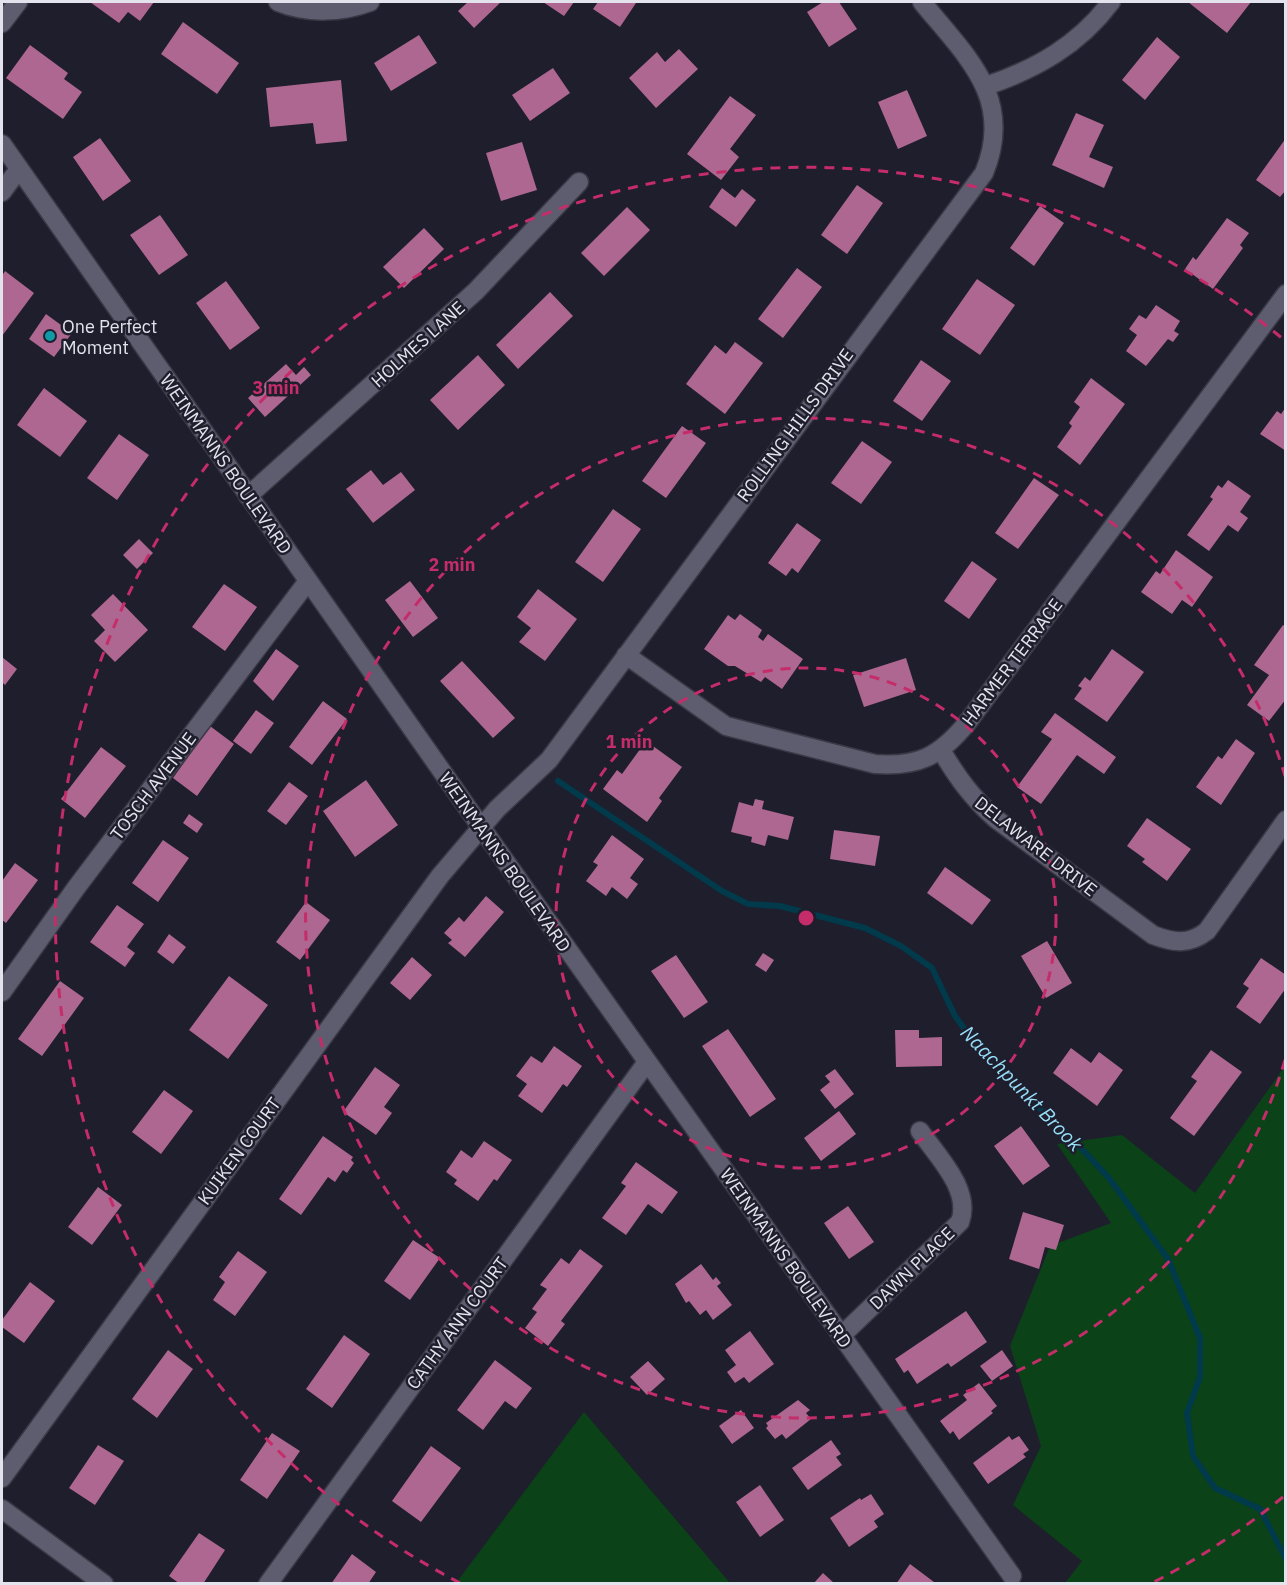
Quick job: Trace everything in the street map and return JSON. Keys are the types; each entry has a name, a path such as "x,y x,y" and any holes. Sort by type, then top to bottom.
{"street":[{"path":"2,23 18,2"},
{"path":"278,2 310,10 335,10 370,2"},
{"name":"ROLLING HILLS DRIVE","path":"480,827 549,760 984,173 992,153 995,132 993,109 986,86 922,2"},
{"path":"986,86 1021,74 1052,57 1080,36 1111,2"},
{"name":"WEINMANNS BOULEVARD","path":"2,144 480,827 1012,1576"},
{"path":"2,192 19,169"},
{"name":"HOLMES LANE","path":"248,496 476,291 579,183"},
{"name":"HARMER TERRACE","path":"626,655 708,716 726,726 874,764 897,765 918,762 941,750 967,723 1286,294"},
{"name":"TOSCH AVENUE","path":"2,992 76,888 308,581"},
{"name":"DELAWARE DRIVE","path":"941,750 959,781 975,801 1153,935 1168,941 1184,942 1197,939 1207,930 1286,820"},
{"name":"KUIKEN COURT","path":"2,1478 440,876 480,827"},
{"name":"CATHY ANN COURT","path":"268,1584 646,1062"},
{"name":"DAWN PLACE","path":"841,1336 960,1222 964,1211 960,1193 920,1131"},
{"path":"2,1509 104,1584"}],"green space":[{"path":"1285,1066 1285,1583 1065,1583 1082,1561 1013,1505 1041,1446 1010,1346 1050,1246 1111,1223 1057,1144 1122,1135 1195,1193"},
{"path":"584,1412 730,1583 456,1583"}],"building":[{"path":"90,2 154,2 140,21 128,12 119,23"},
{"path":"468,2 501,2 474,28 458,11"},
{"path":"543,2 574,2 564,16"},
{"path":"598,2 636,3 620,27 593,9"},
{"path":"823,2 839,2 857,29 829,47 807,12"},
{"path":"1188,2 1251,2 1227,33"},
{"path":"183,22 239,63 217,94 161,54"},
{"path":"419,35 437,63 391,91 374,63"},
{"path":"1157,37 1180,57 1145,100 1122,80"},
{"path":"30,45 68,73 64,79 82,92 63,119 6,78"},
{"path":"679,49 698,69 656,108 629,78 657,52 665,62"},
{"path":"553,68 570,93 530,121 512,95"},
{"path":"341,80 347,141 316,144 313,123 270,127 266,88"},
{"path":"907,90 927,136 898,149 878,102"},
{"path":"730,96 756,115 730,149 739,157 721,180 687,154"},
{"path":"1076,113 1104,125 1089,157 1113,167 1104,188 1052,165"},
{"path":"100,138 131,181 103,201 73,157"},
{"path":"1286,138 1286,190 1280,197 1256,180"},
{"path":"522,142 537,190 501,201 486,153"},
{"path":"857,185 883,203 847,254 821,235"},
{"path":"722,188 735,198 742,189 756,200 736,227 709,207"},
{"path":"1040,206 1064,223 1034,266 1010,248"},
{"path":"627,207 650,230 604,276 581,253"},
{"path":"160,215 188,255 159,275 130,235"},
{"path":"1227,218 1249,233 1240,245 1243,248 1213,289 1185,269 1193,257 1196,260"},
{"path":"424,228 444,249 404,288 383,267"},
{"path":"797,268 822,287 783,338 758,319"},
{"path":"5,271 34,293 2,336 2,276"},
{"path":"977,279 1015,305 980,355 942,329"},
{"path":"226,281 260,328 230,350 196,303"},
{"path":"550,292 573,316 518,369 496,345"},
{"path":"1156,305 1180,321 1174,331 1179,334 1173,342 1168,339 1146,366 1126,351 1137,335 1129,329 1139,315 1146,319"},
{"name":"One Perfect Moment","path":"46,314 72,333 54,357 29,339"},
{"path":"735,342 763,363 725,414 686,384 715,345 726,354"},
{"path":"478,355 505,385 458,430 430,400"},
{"path":"921,360 951,381 922,421 893,401"},
{"path":"286,364 296,375 304,367 311,375 265,417 248,398"},
{"path":"1091,378 1125,404 1080,465 1057,447 1072,426 1069,423 1080,407 1074,402"},
{"path":"44,388 87,421 60,457 17,425"},
{"path":"1286,407 1286,451 1260,434 1277,411 1281,414"},
{"path":"682,426 706,443 666,498 642,481"},
{"path":"119,434 149,455 117,500 87,478"},
{"path":"862,441 892,462 861,504 831,483"},
{"path":"371,470 383,485 401,472 415,490 373,523 346,489"},
{"path":"1034,478 1059,495 1018,549 995,533"},
{"path":"1228,480 1251,496 1240,512 1248,518 1238,532 1228,525 1209,551 1187,535 1213,499 1210,497 1218,485 1222,488"},
{"path":"613,509 641,529 603,582 575,562"},
{"path":"797,523 821,540 798,573 792,568 786,576 768,563"},
{"path":"139,539 153,553 137,569 123,555"},
{"path":"1176,550 1213,577 1192,607 1182,600 1172,614 1141,592 1156,571 1160,574"},
{"path":"972,561 997,579 969,619 944,601"},
{"path":"410,581 438,618 413,637 385,600"},
{"path":"224,584 257,607 225,651 192,627"},
{"path":"538,589 577,619 545,661 519,642 531,628 517,617"},
{"path":"113,594 148,630 115,662 94,641 105,630 91,615"},
{"path":"740,614 762,630 758,637 763,641 768,634 803,659 782,689 765,677 761,682 735,666 728,666 704,649 728,615 735,620"},
{"path":"1283,625 1286,627 1286,699 1269,721 1247,705 1269,675 1254,665"},
{"path":"276,649 299,666 273,701 253,681"},
{"path":"1112,649 1144,672 1107,722 1074,699 1082,688 1078,686 1085,677 1090,681"},
{"path":"2,657 17,669 5,685 2,682"},
{"path":"906,658 916,690 864,707 853,675"},
{"path":"462,661 515,718 493,738 440,681"},
{"path":"323,701 347,719 312,765 289,747"},
{"path":"256,710 274,723 251,754 233,741"},
{"path":"1055,713 1116,757 1104,774 1077,755 1041,804 1017,787 1052,739 1041,732"},
{"path":"210,726 234,744 197,796 173,778"},
{"path":"1236,739 1255,753 1221,805 1196,787 1218,756 1222,759"},
{"path":"646,741 682,767 659,798 662,801 647,822 603,789 617,770 622,774"},
{"path":"101,747 126,766 85,818 61,799"},
{"path":"366,780 398,825 355,857 323,811"},
{"path":"289,782 308,796 286,825 267,811"},
{"path":"755,799 764,801 762,809 794,817 788,840 768,835 765,846 751,842 752,837 731,832 739,802 753,806"},
{"path":"189,814 203,824 197,833 183,823"},
{"path":"1147,818 1191,849 1167,881 1142,862 1145,859 1127,846"},
{"path":"834,830 880,836 875,866 830,859"},
{"path":"612,835 644,859 630,878 638,884 627,899 612,887 606,896 586,881 598,865 593,862"},
{"path":"163,840 189,858 158,902 132,883"},
{"path":"15,863 38,880 6,923 2,920 2,881"},
{"path":"945,867 991,900 972,925 927,893"},
{"path":"486,896 504,912 465,957 448,943 452,940 444,933 459,917 464,922"},
{"path":"306,902 330,920 300,960 276,942"},
{"path":"117,905 144,924 127,947 135,953 125,967 90,942"},
{"path":"169,934 186,947 173,964 157,952"},
{"path":"1047,941 1072,983 1046,998 1021,956"},
{"path":"763,953 774,960 766,972 755,965"},
{"path":"676,955 708,1002 684,1018 651,971"},
{"path":"412,957 432,975 410,1000 390,983"},
{"path":"1261,958 1286,975 1286,988 1260,1024 1236,1007 1249,988 1243,984"},
{"path":"229,976 268,1005 228,1059 189,1030"},
{"path":"60,981 84,998 42,1056 18,1039"},
{"path":"728,1029 776,1099 750,1117 702,1046"},
{"path":"895,1030 919,1030 919,1038 942,1037 942,1066 896,1067"},
{"path":"554,1046 582,1066 567,1087 563,1084 542,1113 518,1096 527,1084 516,1076 531,1056 542,1063"},
{"path":"1071,1048 1091,1063 1099,1052 1123,1070 1097,1106 1053,1073"},
{"path":"1211,1050 1242,1072 1194,1136 1170,1118 1197,1081 1191,1077"},
{"path":"375,1067 400,1085 384,1107 392,1113 376,1135 343,1112"},
{"path":"835,1069 854,1094 835,1109 820,1090 830,1082 825,1076"},
{"path":"164,1090 193,1111 161,1154 132,1132"},
{"path":"839,1111 856,1134 821,1161 804,1138"},
{"path":"1021,1126 1050,1166 1023,1185 994,1146"},
{"path":"323,1136 353,1157 351,1160 354,1163 347,1173 343,1170 335,1182 328,1177 301,1215 279,1199"},
{"path":"484,1141 512,1160 497,1181 494,1179 478,1201 454,1184 457,1180 446,1172 461,1150 472,1158"},
{"path":"636,1162 678,1192 662,1214 648,1204 626,1235 602,1218 626,1186 621,1183"},
{"path":"98,1187 122,1205 92,1245 68,1227"},
{"path":"848,1206 874,1242 849,1259 824,1223"},
{"path":"1023,1212 1064,1225 1056,1250 1045,1247 1039,1269 1009,1259"},
{"path":"413,1240 440,1258 410,1300 384,1281"},
{"path":"580,1249 603,1266 561,1321 565,1324 548,1346 525,1328 537,1312 532,1309 547,1289 540,1285 561,1258 569,1264"},
{"path":"238,1251 267,1272 235,1316 213,1300 225,1282 219,1277"},
{"path":"701,1264 713,1280 716,1277 721,1283 717,1286 732,1305 713,1320 706,1310 700,1315 689,1301 686,1303 675,1284"},
{"path":"30,1282 55,1301 24,1343 2,1327 2,1320"},
{"path":"966,1311 987,1342 951,1367 948,1363 917,1384 908,1370 904,1373 895,1359"},
{"path":"750,1331 774,1364 749,1383 744,1377 735,1383 727,1372 736,1365 725,1350"},
{"path":"344,1335 370,1354 332,1408 306,1389"},
{"path":"168,1350 193,1369 157,1418 132,1399"},
{"path":"1002,1350 1013,1366 992,1381 980,1366"},
{"path":"495,1360 532,1388 516,1409 505,1401 483,1430 457,1410"},
{"path":"648,1361 665,1379 647,1395 630,1377"},
{"path":"979,1383 997,1406 991,1411 993,1413 959,1440 953,1431 950,1434 940,1421 967,1400 963,1395"},
{"path":"798,1400 810,1410 806,1413 811,1419 786,1439 782,1434 775,1439 766,1428 768,1426 766,1423"},
{"path":"741,1410 754,1428 732,1444 719,1426"},
{"path":"272,1433 300,1451 267,1499 240,1480"},
{"path":"1009,1436 1012,1440 1019,1436 1029,1450 1023,1454 1026,1457 988,1484 973,1463"},
{"path":"831,1440 841,1454 836,1457 842,1465 808,1490 792,1468"},
{"path":"98,1445 124,1461 95,1505 69,1488"},
{"path":"431,1446 461,1468 421,1522 392,1501"},
{"path":"760,1485 784,1520 760,1537 736,1502"},
{"path":"871,1494 884,1514 874,1521 878,1527 849,1547 830,1518 860,1498 861,1500"},
{"path":"199,1533 225,1550 203,1584 180,1584 169,1576"},
{"path":"352,1554 376,1572 368,1584 331,1584"},
{"path":"910,1564 934,1582 932,1584 896,1584"},
{"path":"823,1573 835,1584 813,1584"}],"waterway":[{"name":"Naachpunkt Brook","path":"558,781 722,891 748,904 780,906 865,928 901,946 932,968 955,1016 975,1043 1003,1075 1066,1132 1109,1178 1168,1259 1200,1338 1200,1377 1187,1413 1193,1456 1215,1488 1260,1509 1286,1559"}],"place":[{"name":"One Perfect Moment","path":"50,336"}]}
